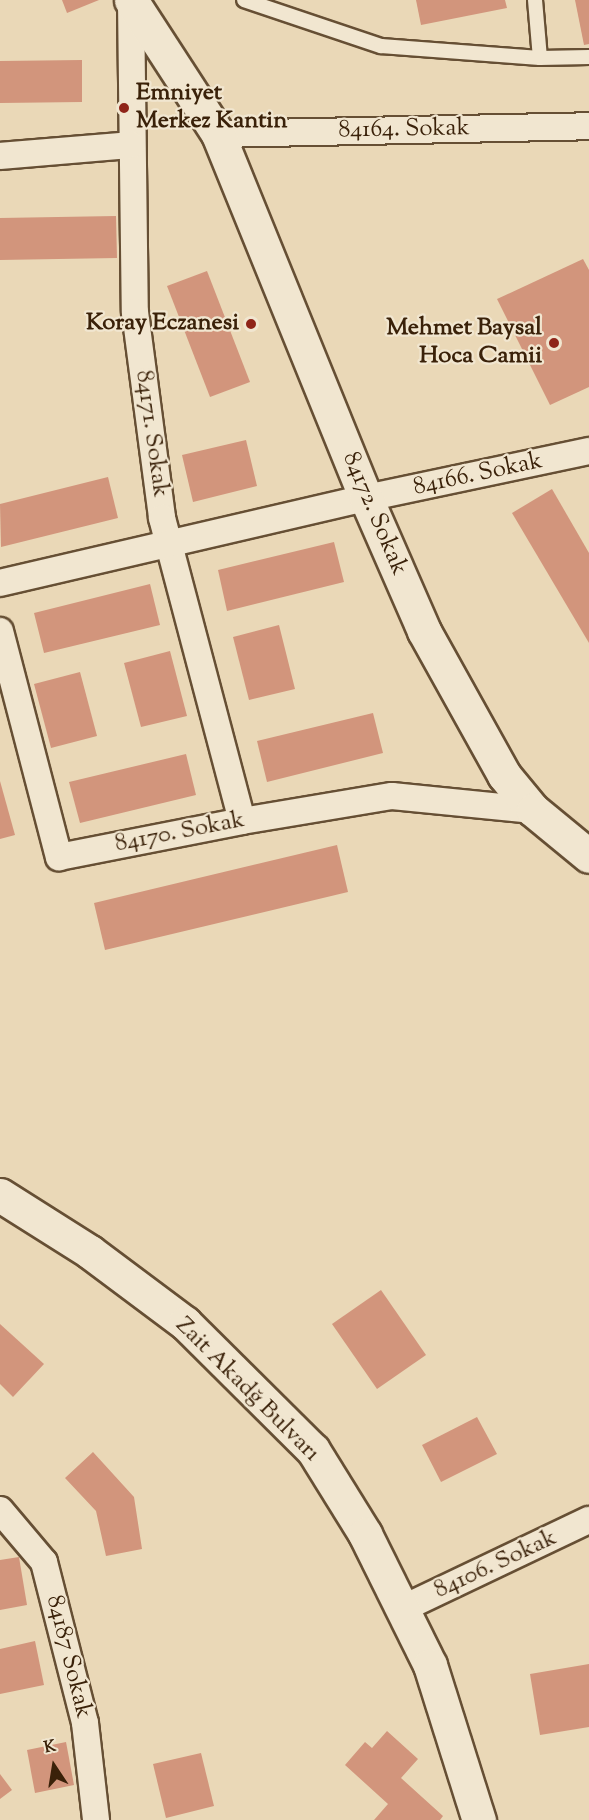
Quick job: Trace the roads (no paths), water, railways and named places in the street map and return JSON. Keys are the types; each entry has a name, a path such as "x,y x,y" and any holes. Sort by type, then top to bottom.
{"main road":[{"name":"84172. Sokak","path":"131,1 218,134 366,498 424,631 504,775 533,810 589,856"},
{"name":"Zait Akadğ Bulvarı","path":"0,1195 90,1252 185,1323 313,1450 365,1534 430,1665 479,1820"}],"street":[{"name":"84171. Sokak","path":"131,1 135,312 162,518 242,821"},
{"name":"84164. Sokak","path":"218,134 589,126"},
{"path":"0,156 132,145"},
{"name":"84166. Sokak","path":"0,583 170,546 366,498 588,453"},
{"name":"84170. Sokak","path":"0,631 59,857 242,821 392,796 533,810"},
{"name":"84187 Sokak","path":"0,1510 44,1562 85,1723 96,1820"},
{"name":"84106. Sokak","path":"402,1609 589,1520"}],"lane":[{"path":"244,0 381,46 540,58 589,57"},
{"path":"535,0 540,58"}],"place":[{"name":"Emniyet Merkez Kantin","path":"124,108"},
{"name":"Koray Eczanesi","path":"251,324"},
{"name":"Mehmet Baysal Hoca Camii","path":"554,343"}]}
